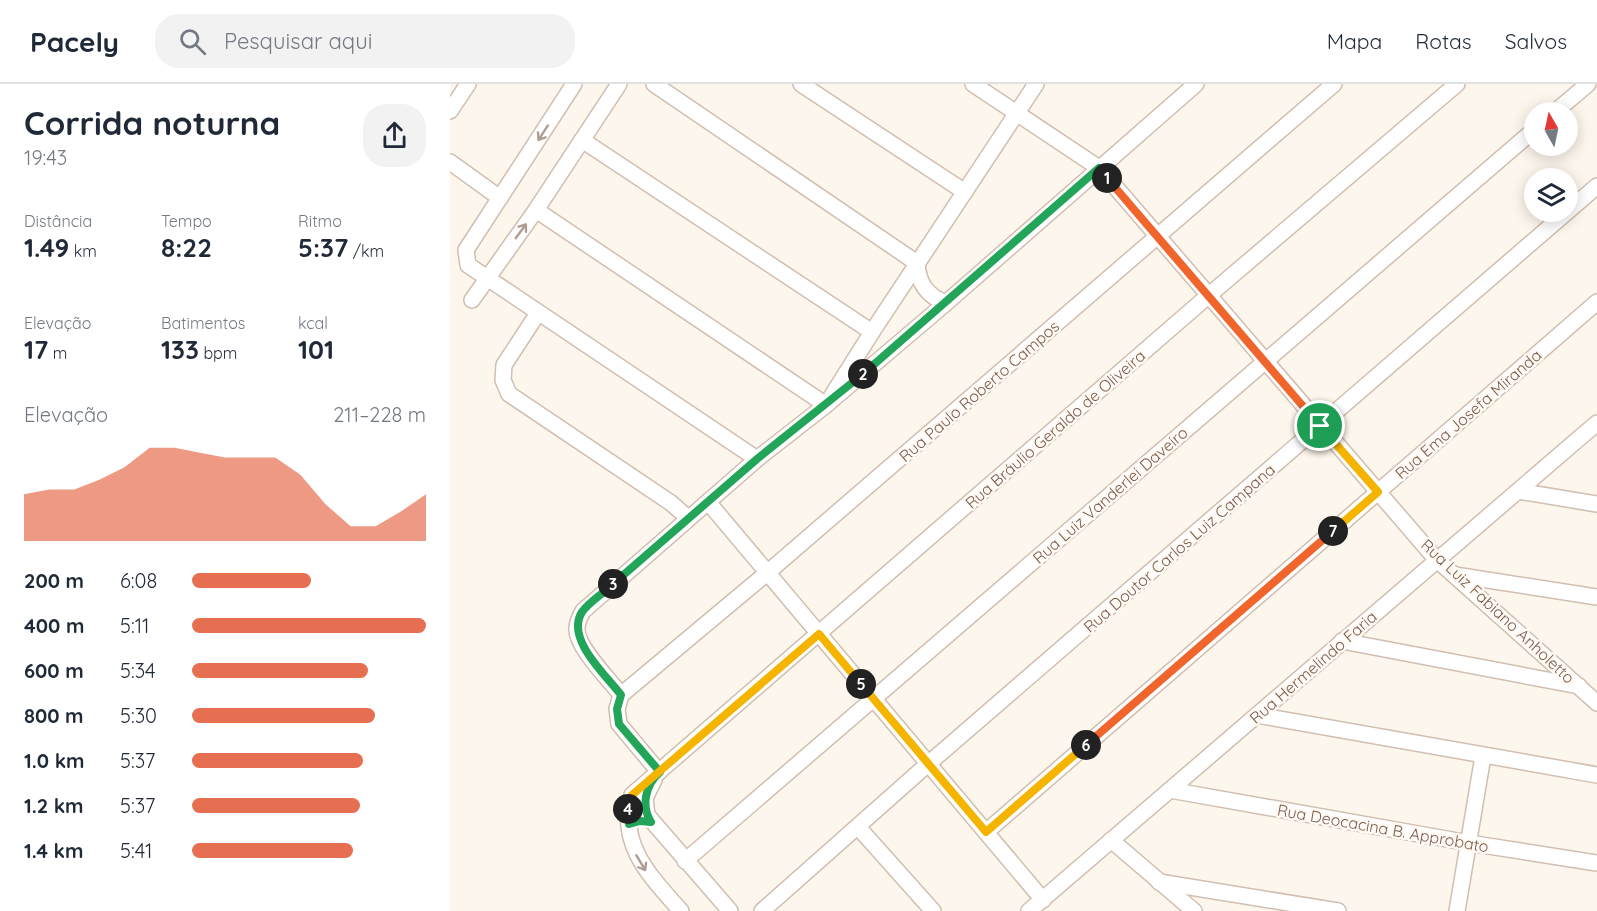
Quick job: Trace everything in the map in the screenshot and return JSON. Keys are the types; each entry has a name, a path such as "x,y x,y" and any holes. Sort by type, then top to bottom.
{"street":[{"path":"450,111 468,84"},
{"path":"574,84 466,250 468,265 757,459"},
{"path":"472,300 536,210 619,84"},
{"path":"654,84 917,263"},
{"path":"801,84 965,192"},
{"name":"Rua Luiz Fabiano Anholetto","path":"973,84 1099,168 1436,560 1597,703"},
{"path":"826,405 1036,84"},
{"path":"730,911 647,815 645,798 657,774 619,724 617,709 621,695 583,646 577,628 583,611 757,459 826,405 946,303 1196,84"},
{"name":"Rua Paulo Roberto Campos","path":"621,695 767,573 1334,84"},
{"name":"Rua Bráulio Geraldo de Oliveira","path":"681,911 645,870 636,855 629,824 628,807 632,795 1208,296 1457,84"},
{"path":"1566,102 1588,84"},
{"name":"Rua Luiz Vanderlei Daveiro","path":"686,861 1524,139"},
{"path":"582,140 872,332"},
{"path":"450,162 500,198"},
{"name":"Rua Doutor Carlos Luiz Campana","path":"762,911 928,764 1597,186"},
{"path":"536,210 826,405"},
{"path":"917,263 918,274 927,293 946,303"},
{"name":"Rua Ema Josefa Miranda","path":"986,832 1597,302"},
{"path":"538,313 504,365 502,380 509,394 670,503 688,518"},
{"name":"Rua Hermelindo Faria","path":"1029,911 1597,423"},
{"path":"1518,491 1597,504"},
{"path":"708,502 1043,900"},
{"path":"1453,575 1597,597"},
{"path":"1342,642 1597,689"},
{"path":"1257,715 1597,775"},
{"path":"1458,911 1483,756"},
{"name":"Rua Deocacina B. Approbato","path":"1170,790 1468,843 1597,863"},
{"path":"629,824 640,821 651,822"},
{"path":"858,827 933,911"},
{"path":"1111,840 1194,911"},
{"path":"1159,882 1338,911"}],"route":[{"path":"1320,426 1099,168 946,303 826,405 757,459 583,611 577,628 578,636 583,646 621,695 617,709 619,724 660,772 655,776 645,798 645,807 651,822 640,821 629,824 628,807 632,795 647,782 660,772 819,634 986,832 1378,492 1320,426"}]}
